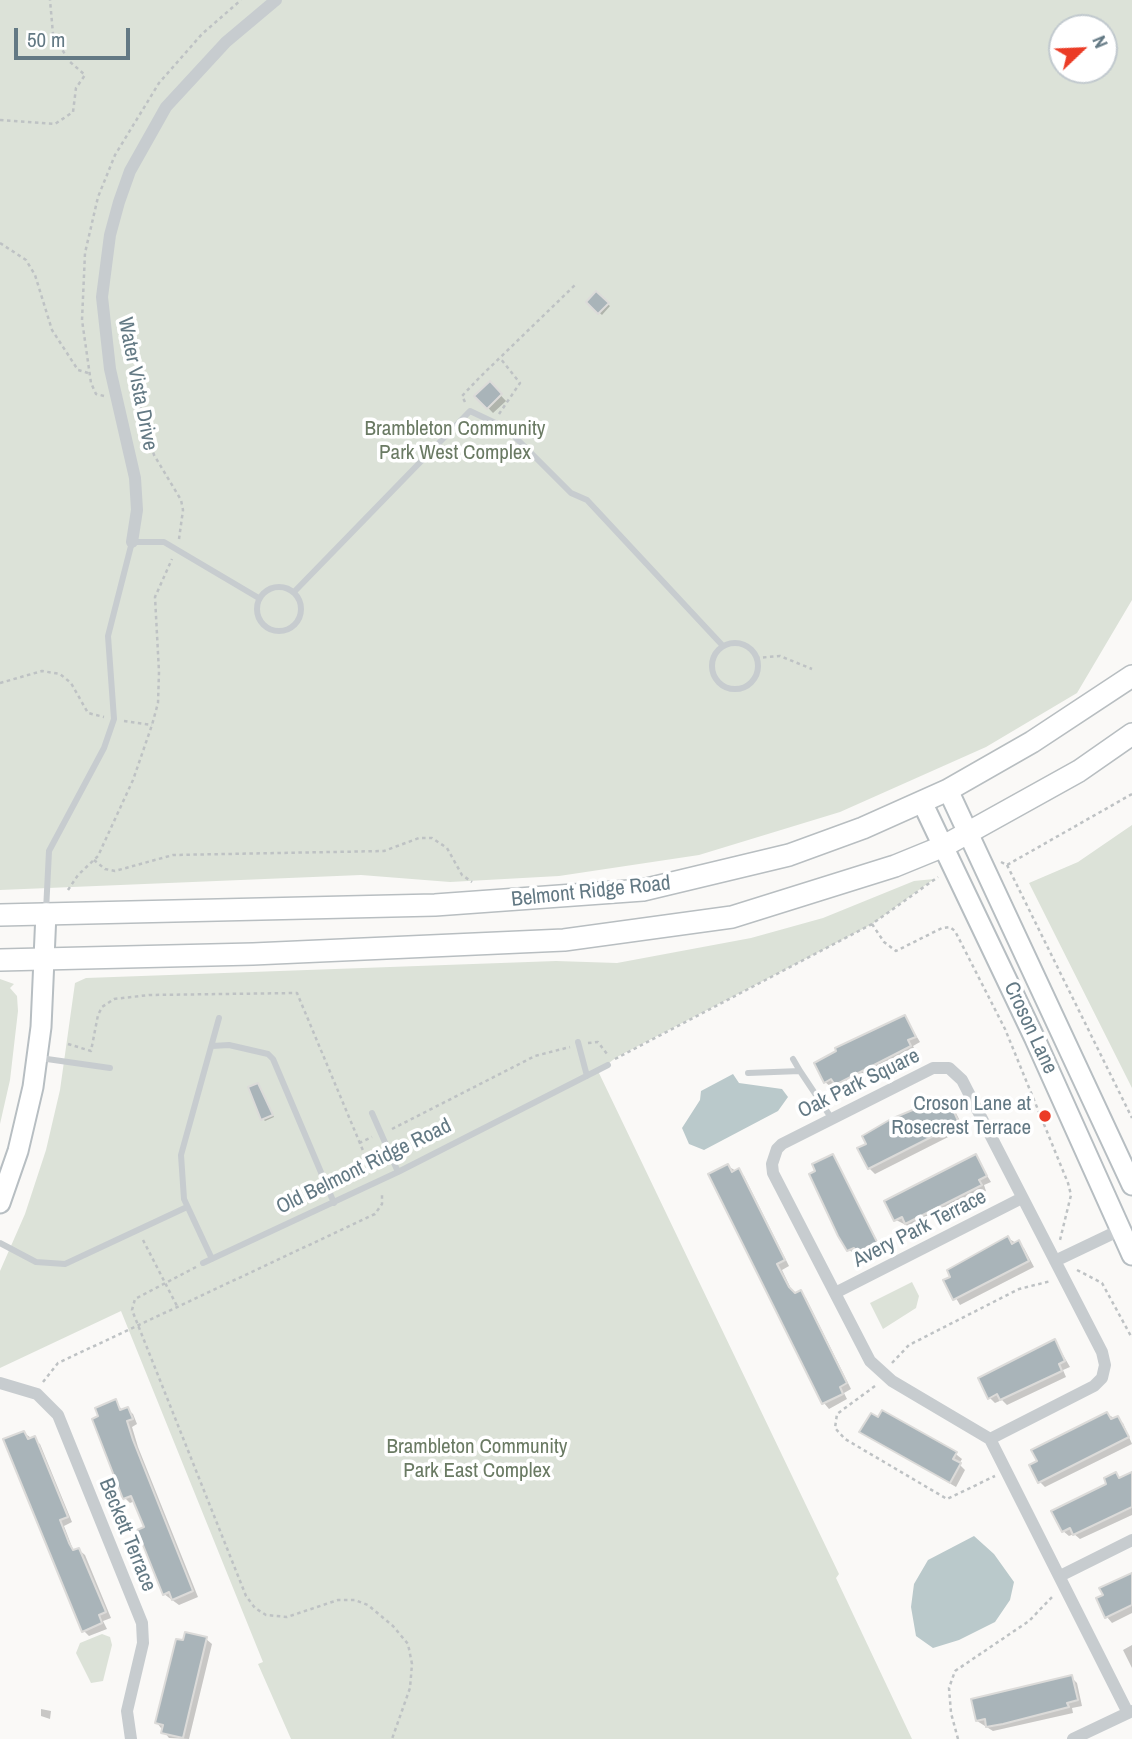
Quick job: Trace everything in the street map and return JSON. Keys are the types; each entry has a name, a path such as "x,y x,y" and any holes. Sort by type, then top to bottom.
{"main road":[{"name":"Belmont Ridge Road","path":"0,915 435,905 643,890 789,855 922,802 1032,742 1132,676"},
{"name":"Belmont Ridge Road","path":"0,960 253,954 564,940 673,927 769,908 895,866 944,846 1079,771 1132,734"},
{"name":"Croson Lane","path":"948,790 1132,1185"},
{"name":"Croson Lane","path":"922,802 944,846 947,872 1035,1039 1132,1255"},
{"path":"0,1203 22,1135 38,1058 46,913"}],"street":[{"name":"Water Vista Drive","path":"132,542 137,510 135,478 110,369 102,297 116,213 130,171 166,107 226,42 276,0"},
{"name":"Oak Park Square","path":"933,1068 949,1068 962,1080 1022,1198 1102,1352 1105,1365 1102,1378 1094,1386 990,1439 881,1373 862,1348 772,1164 776,1149 782,1144 933,1068"},
{"name":"Avery Park Terrace","path":"835,1293 1022,1198"},
{"path":"1055,1261 1120,1230"},
{"path":"0,1383 37,1394"},
{"name":"Beckett Terrace","path":"37,1394 58,1415 142,1623 144,1643 127,1711 131,1739"},
{"path":"990,1439 1130,1712 1073,1739"},
{"path":"1063,1582 1132,1540"}],"lane":[{"path":"295,593 470,411 506,428 571,493 587,500 723,646"},
{"path":"46,913 49,851 104,748 114,719 108,636 132,542 164,542 257,597"},
{"path":"282,587 295,593 301,606 299,620 288,631 275,632 263,625 256,613 257,597 268,589 282,587"},
{"path":"731,643 746,646 757,658 757,673 748,685 733,689 726,687 716,678 712,664 723,646 731,643"},
{"path":"212,1259 187,1208 181,1189 181,1155 190,1111 219,1018"},
{"path":"578,1042 587,1076"},
{"path":"212,1046 229,1045 268,1054 273,1059 334,1203"},
{"path":"38,1058 110,1068"},
{"path":"793,1059 832,1119"},
{"name":"Old Belmont Ridge Road","path":"203,1264 398,1172 608,1065"},
{"path":"748,1073 800,1071"},
{"path":"372,1113 398,1172"},
{"path":"0,1243 26,1258 51,1265 74,1261 187,1208"}],"path":[{"path":"0,120 55,124 73,112 76,88 85,75 69,61 53,33 50,0"},
{"path":"0,243 26,260 35,275 52,330 78,370 89,373"},
{"path":"470,411 462,396 575,285"},
{"path":"494,422 520,383 500,358"},
{"path":"757,658 780,656 812,668"},
{"path":"0,683 42,671 60,674 71,683 88,713 152,725"},
{"path":"1007,865 1132,794"},
{"path":"94,860 106,869 116,871 173,855 323,850 354,853 384,851 419,838 432,838 447,848 462,875 472,882"},
{"path":"980,857 985,855 1007,865 1132,1118"},
{"path":"587,1044 598,1042 610,1058 617,1058 872,924 947,872"},
{"path":"872,924 884,942 896,951 942,928 950,927 955,931 1005,1029 1069,1183 1071,1195 1059,1239 1077,1270 1102,1283 1132,1338"},
{"path":"389,1130 534,1056 570,1047"},
{"path":"359,1143 372,1137"},
{"path":"37,1394 58,1363 375,1214 383,1204 380,1189"},
{"path":"138,1231 178,1307"},
{"path":"203,1264 135,1299 132,1310 247,1596 255,1608 266,1615 287,1617 338,1600 355,1600 368,1605 385,1619 408,1644 412,1664 410,1688 392,1739"},
{"path":"958,1739 951,1713 949,1688 955,1671 1029,1620 1063,1582"}],"green space":[{"name":"Brambleton Community Park West Complex","path":"0,0 1132,0 1132,600 1077,693 986,747 840,812 699,855 559,876 450,882 361,875 0,890"},
{"path":"1132,825 1132,1088 1029,883 1078,862"},
{"name":"Brambleton Community Park East Complex","path":"934,879 872,924 617,1057 598,1071 839,1574 836,1578 912,1739 291,1739 258,1664 263,1662 121,1311 0,1368 0,1271 25,1214 46,1150 60,1090 75,983 86,978 556,961 617,963 751,938 823,918 914,881"},
{"path":"0,979 14,984 10,988 17,996 18,1011 10,1080 0,1124"},
{"path":"912,1282 919,1296 916,1308 883,1329 870,1303"},
{"path":"102,1634 110,1637 112,1645 103,1681 91,1683 76,1653 80,1643"}],"shaded area":[{"path":"733,1074 739,1083 782,1089 788,1097 778,1111 704,1150 689,1144 682,1128 700,1100 701,1091"},
{"path":"974,1536 994,1554 1014,1582 1010,1600 995,1622 959,1640 933,1648 916,1636 911,1607 914,1584 928,1560"}],"building":[{"path":"596,291 609,303 598,314 586,302"},
{"path":"490,381 502,394 487,409 474,396"},
{"path":"905,1015 916,1037 908,1040 911,1046 835,1085 831,1079 824,1083 814,1063 836,1051 835,1048"},
{"path":"258,1083 273,1115 261,1120 248,1087"},
{"path":"939,1099 942,1105 949,1101 959,1123 868,1169 857,1148 866,1144 862,1136 891,1119"},
{"path":"833,1154 879,1246 858,1256 854,1248 847,1251 838,1236 809,1174 815,1171 812,1164"},
{"path":"976,1154 987,1176 979,1180 982,1185 905,1224 902,1217 894,1221 884,1201"},
{"path":"728,1164 732,1172 739,1168 785,1260 777,1264 789,1287 795,1293 801,1290 847,1383 840,1387 843,1394 822,1404 708,1174"},
{"path":"1008,1236 1012,1244 1019,1240 1029,1261 953,1300 943,1280 950,1277 947,1270"},
{"path":"1055,1339 1065,1361 1059,1364 1062,1371 1000,1400 997,1394 988,1399 978,1378"},
{"path":"116,1399 120,1410 128,1407 133,1419 127,1421 133,1440 193,1591 172,1600 169,1592 163,1595 137,1530 144,1527 131,1496 123,1499 92,1419 98,1416 95,1408"},
{"path":"882,1410 957,1452 953,1459 961,1463 950,1483 859,1432 871,1413 878,1417"},
{"path":"1107,1412 1111,1419 1118,1416 1129,1437 1038,1483 1029,1465 1037,1461 1031,1450"},
{"path":"24,1431 28,1439 35,1436 68,1517 60,1520 69,1543 73,1550 79,1548 106,1612 99,1615 102,1623 82,1632 3,1439"},
{"path":"1116,1472 1119,1478 1132,1472 1132,1507 1073,1535 1070,1528 1062,1532 1051,1511 1106,1484 1104,1478"},
{"path":"1132,1573 1132,1605 1105,1618 1096,1598 1103,1595 1099,1588"},
{"path":"185,1632 207,1637 183,1738 161,1733 163,1725 155,1723 176,1639 183,1640"},
{"path":"1072,1675 1078,1700 1067,1703 1069,1707 986,1727 985,1719 976,1721 971,1699"}],"place":[{"name":"Croson Lane at Rosecrest Terrace","path":"1045,1116"}]}
